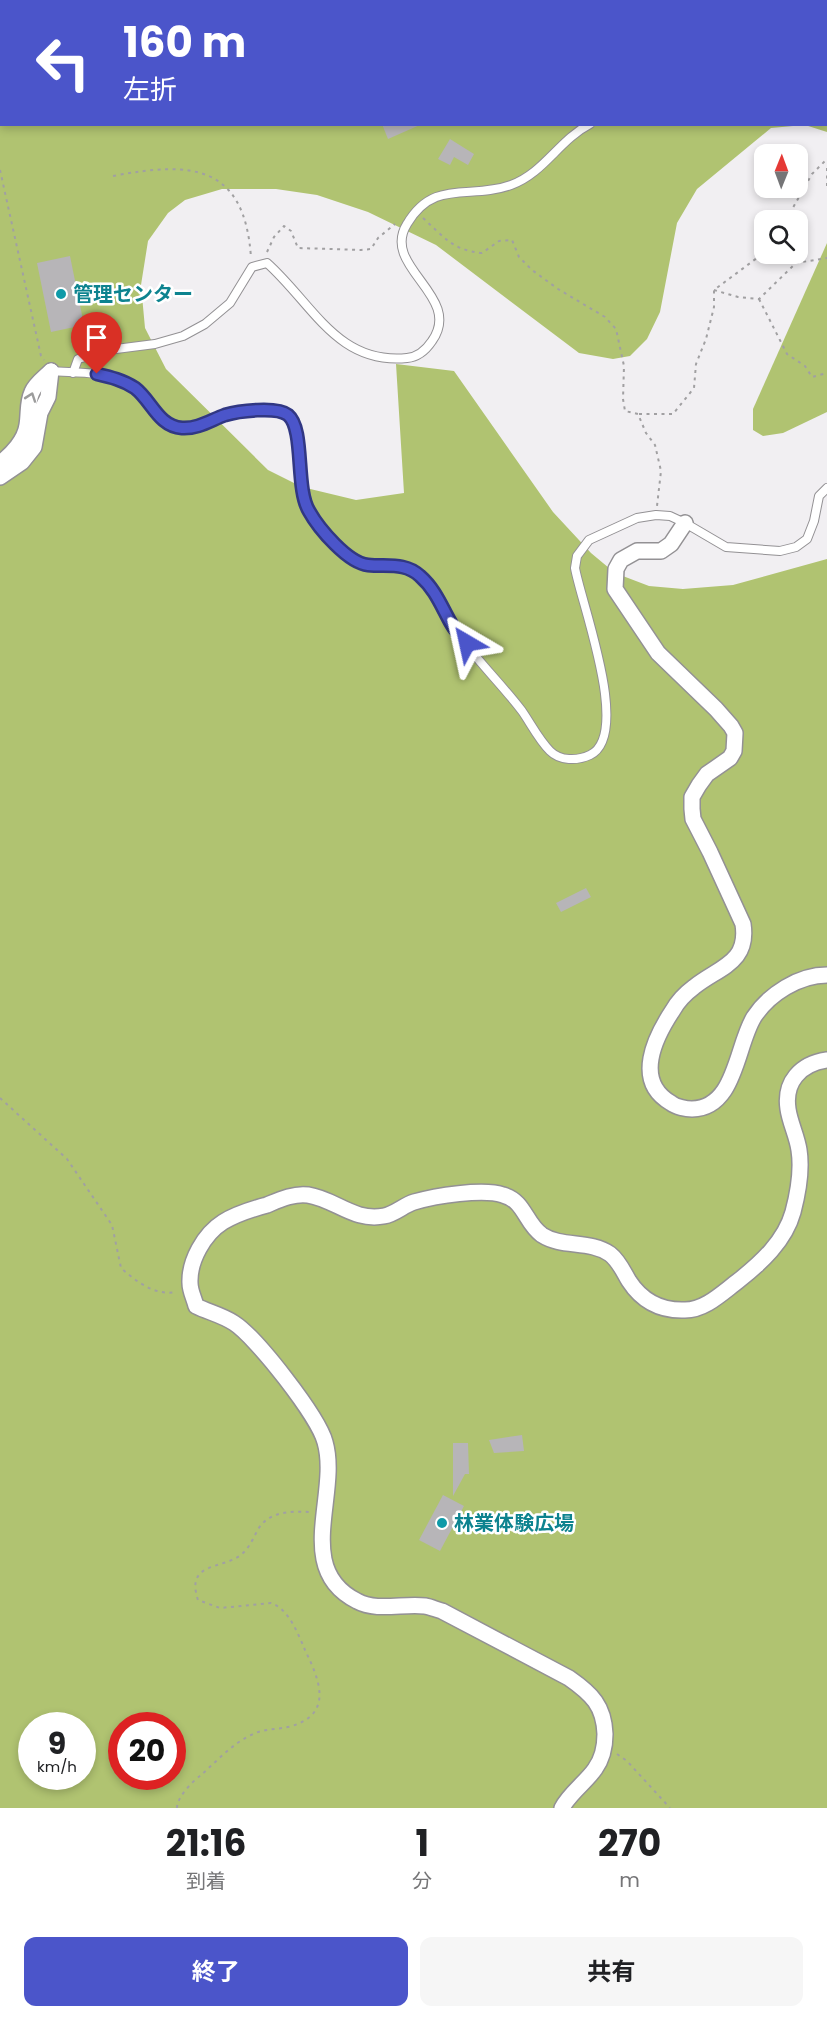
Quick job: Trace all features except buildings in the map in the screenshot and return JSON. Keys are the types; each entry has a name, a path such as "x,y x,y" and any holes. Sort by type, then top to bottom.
{"street":[{"path":"0,463 9,457 21,442 27,427 27,409 32,390 51,370"},
{"path":"0,477 22,462 34,447 40,413 48,397 51,370"},
{"path":"685,523 671,544 661,551 637,551 621,560 616,569 615,589 658,653 716,709 735,733 734,751 730,758 707,774 699,785 693,796 692,809 693,819 743,924 745,935 740,953 732,962 686,993 659,1033 652,1047 650,1059 654,1084 660,1094 671,1103 688,1109 703,1109 715,1102 728,1086 747,1029 762,1006 773,996 809,977 827,975"},
{"path":"562,1808 596,1768 602,1757 605,1745 604,1717 596,1701 570,1678 442,1611 425,1606 370,1605 357,1601 341,1589 328,1574 322,1556 327,1454 324,1439 316,1422 286,1380 244,1330 232,1321 196,1306 189,1281 196,1256 211,1232 224,1221 290,1196 306,1194 359,1216 385,1216 414,1202 486,1191 504,1195 516,1201 523,1208 533,1227 552,1240 593,1247 608,1253 617,1261 638,1292 659,1307 688,1311 705,1305 753,1270 776,1246 787,1227 795,1199 799,1161 799,1150 788,1110 791,1080 816,1062 827,1060"}],"lane":[{"path":"73,373 78,360 116,349 155,344 183,336 205,324 230,303 252,267 267,263 332,332 350,347 373,357 396,359 412,357 426,350 439,330 440,320 433,297 404,259 401,247 401,237 405,226 415,211 424,202 447,193 493,191 526,179 540,169 567,141 587,126"},
{"path":"51,370 97,374 121,380 135,389 164,422 181,428 200,426 226,415 256,411 278,411 288,415 295,426 303,498 309,511 325,532 351,560 366,565 406,567 420,575 438,597 453,626 550,751 564,759 581,759 597,752 604,736 606,714 603,678 575,568 577,556 589,540 637,518 656,514 670,516 685,523 726,547 780,551 796,547 807,538 814,521 819,496 827,488"}],"path":[{"path":"792,210 812,174 827,159"},
{"path":"113,176 159,169 185,168 204,173 222,182 235,195 244,219 250,244 252,267"},
{"path":"827,168 827,188"},
{"path":"0,170 41,356 51,370"},
{"path":"415,211 438,233 465,251 482,253 500,241 512,240 519,257 532,270 558,289 605,317 616,329 624,366 625,411 638,414 672,414 694,388 696,364 706,339 714,307 714,290"},
{"path":"267,263 267,252 274,237 284,226 291,231 298,248 361,250 371,249 384,232 398,221"},
{"path":"808,261 827,258"},
{"path":"714,290 754,260"},
{"path":"759,299 795,264"},
{"path":"714,290 738,297 759,299"},
{"path":"759,299 787,354 805,366 812,377 827,373"},
{"path":"638,414 646,433 655,445 661,471 656,514"},
{"path":"0,1098 67,1159 112,1225 121,1268 160,1293 190,1289"},
{"path":"177,1808 177,1803 193,1782 237,1744 264,1730 291,1726 306,1720 320,1701 318,1679 297,1633 284,1612 271,1603 220,1608 204,1604 198,1600 195,1583 200,1574 209,1566 241,1555 262,1523 273,1515 296,1511 325,1512"},
{"path":"605,1745 627,1761 669,1808"}],"green space":[{"path":"0,126 793,126 771,128 697,189 677,223 660,312 647,339 630,356 613,359 579,353 436,245 368,212 317,195 276,189 222,189 185,200 168,213 148,241 141,285 145,328 166,369 268,470 302,487 356,500 404,493 396,364 454,371 553,512 591,553 615,573 649,586 683,589 733,585 827,559 827,1808 0,1808"},
{"path":"808,126 827,126 827,132"},
{"path":"827,243 827,412 783,433 763,436 753,430 753,409"}],"place":[{"name":"管理センター","path":"61,294"},
{"name":"林業体験広場","path":"442,1523"}],"route":[{"path":"97,374 121,380 135,389 164,422 181,428 200,426 226,415 256,411 278,411 288,415 295,426 298,442 303,498 309,511 325,532 351,560 366,565 406,567 420,575 438,597 453,626 467,643"}]}
